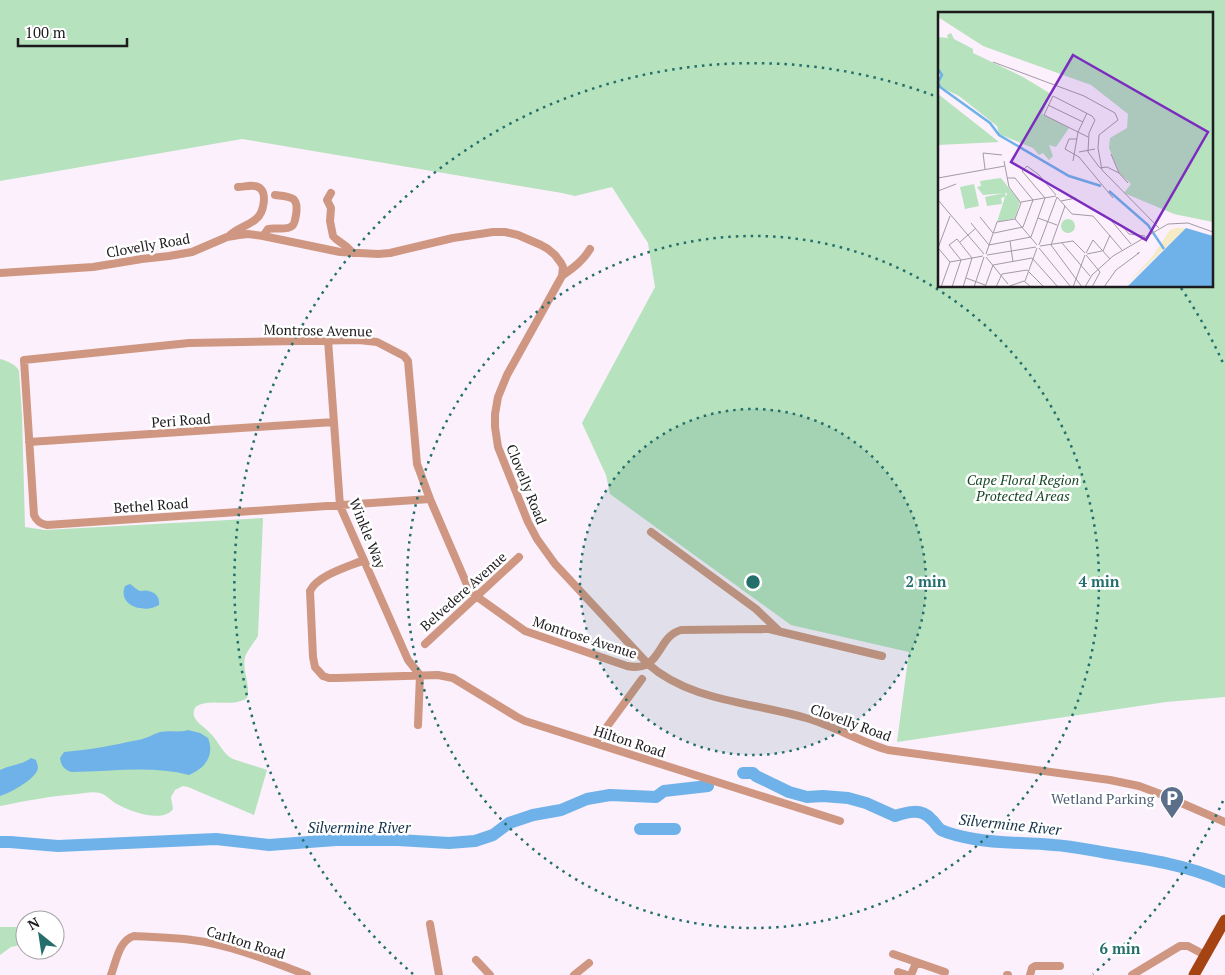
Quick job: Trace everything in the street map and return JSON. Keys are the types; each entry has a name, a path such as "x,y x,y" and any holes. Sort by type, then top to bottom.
{"main road":[{"path":"1194,975 1225,920"}],"street":[{"path":"227,237 233,231 258,218 262,209 264,197 263,191 260,188 256,185 238,187"},
{"path":"331,193 327,200 331,208 330,221 333,236 353,253"},
{"path":"263,236 268,229 287,228 291,227 294,223 297,209 295,200 286,196 275,195"},
{"name":"Clovelly Road","path":"2,271 93,267 169,256 192,252 227,237 248,234 340,252 378,254 461,236 493,232 518,235 541,244 555,255 563,267 562,276 507,375 498,397 495,414 498,447 528,522 537,539 555,564 657,672 666,678 704,694 805,718 881,748 1130,784 1163,795 1225,822"},
{"path":"562,276 580,262 590,249"},
{"name":"Winkle Way","path":"328,340 340,506 408,660 420,675"},
{"name":"Montrose Avenue","path":"24,360 189,343 373,341 406,358 409,366 417,464 468,587 476,596 530,633 628,666 638,668 648,664"},
{"name":"Bethel Road","path":"24,360 34,515 41,524 430,499"},
{"name":"Peri Road","path":"29,442 334,422"},
{"path":"651,532 756,609 780,631"},
{"name":"Belvedere Avenue","path":"424,644 519,557"},
{"name":"Hilton Road","path":"364,560 319,580 312,586 310,591 313,657 317,670 323,676 329,678 438,675 454,678 522,720 840,821"},
{"path":"648,664 670,636 678,631 768,629 882,656"},
{"path":"418,725 420,675"},
{"path":"594,743 642,679"},
{"path":"430,924 438,975"},
{"name":"Carlton Road","path":"111,975 122,944 128,938 134,936 203,942 242,951 307,975"},
{"path":"1132,975 1180,946 1188,946 1205,955"},
{"path":"893,954 945,972"},
{"path":"476,960 490,975"},
{"path":"574,975 589,963"},
{"path":"898,972 909,975 916,963"},
{"path":"1030,975 1034,966 1060,966"}],"green space":[{"name":"Cape Floral Region Protected Areas","path":"0,0 1225,0 1225,697 1166,702 897,742 909,652 791,625 610,494 606,475 582,423 655,287 648,243 612,187 575,196 242,139 0,181"},
{"path":"0,359 14,365 19,371 25,527 45,530 263,518 258,636 246,655 244,662 248,688 247,698 235,702 202,704 194,709 194,716 197,721 213,736 229,757 267,770 254,815 183,786 175,790 171,797 173,809 168,813 155,816 131,811 116,804 103,794 94,792 48,797 0,806"},
{"path":"0,927 15,927 15,946 0,955"}],"water":[{"path":"130,584 140,591 155,594 159,605 147,609 129,603 125,599 124,593 125,586"},
{"path":"188,730 200,733 208,738 210,744 207,761 200,769 189,775 160,770 71,772 63,767 60,761 64,752 92,749 141,739 160,732"},
{"path":"31,758 36,760 38,770 31,779 0,796 0,770"}],"waterway":[{"name":"Silvermine River","path":"743,773 753,773 789,792 807,797 848,798 866,803 895,816 909,812 923,813 941,830 962,837 994,842 1067,846 1167,863 1225,882"},
{"name":"Silvermine River","path":"0,842 58,846 216,839 269,845 336,840 398,840 449,843 475,841 493,835 509,823 533,815 561,810 587,799 610,795 656,797 664,791 708,786"},
{"path":"640,829 675,829"}],"place":[{"name":"Wetland Parking","path":"1172,819"}]}
